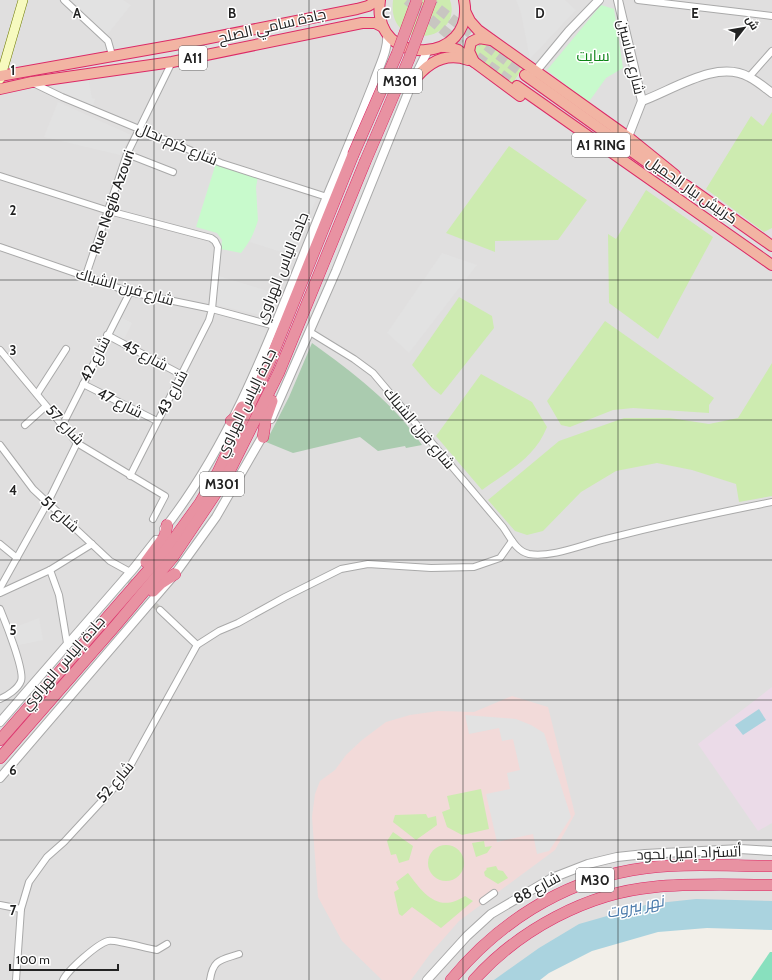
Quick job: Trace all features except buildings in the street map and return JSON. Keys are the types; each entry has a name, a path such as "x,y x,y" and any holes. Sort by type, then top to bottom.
{"highway":[{"path":"357,9 370,0"},
{"name":"جادة سامي الصلح","path":"0,77 357,9 368,6 379,0"},
{"path":"379,0 380,18 385,30 394,41 404,48 427,52 442,47 451,41 458,32 463,22 465,11 464,0"},
{"name":"جادة إلياس الهراوي","path":"0,740 166,550 200,503 218,472 268,366 353,155 405,35 417,0"},
{"name":"جادة إلياس الهراوي","path":"0,758 116,626 173,557 206,510 239,453 279,372 411,54 431,0"},
{"path":"465,11 473,25 491,40 628,137 665,165 687,186"},
{"name":"جادة سامي الصلح","path":"0,89 32,82 172,62 362,22 375,23 385,30"},
{"path":"476,63 469,51 471,42 478,38 491,40"},
{"path":"442,47 456,49 638,178 686,204"},
{"path":"412,83 429,65 445,57 461,58 476,63"},
{"name":"كرنيش بيار الجميل","path":"524,75 648,163 687,186 772,246"},
{"name":"كرنيش بيار الجميل","path":"517,86 772,264"},
{"path":"231,421 237,416 261,374 268,366"},
{"path":"263,437 266,418 277,388 279,372"},
{"path":"118,605 125,589 162,541 168,525"},
{"path":"116,626 133,612 161,583 175,574"},
{"name":"أتستراد إميل لحود","path":"451,980 489,939 522,914 553,897 596,879 632,870 662,867 772,866"},
{"name":"M30","path":"474,980 517,942 532,932 562,914 601,898 653,887 685,885 772,886"}],"main road":[{"path":"0,77 23,0"}],"street":[{"path":"64,0 108,41 112,56"},
{"path":"535,72 569,31 599,0"},
{"name":"شارع ساسين","path":"618,0 642,101 628,137"},
{"path":"638,0 772,16"},
{"name":"جادة الياس الهراوي","path":"182,504 231,421 275,326 327,196 360,120 388,40 385,30"},
{"path":"385,50 399,50 406,53 416,63 418,70"},
{"path":"749,76 772,51"},
{"path":"310,332 412,83 427,52"},
{"name":"Rue Negib Azouri","path":"85,278 109,211 127,154 172,62"},
{"path":"642,101 712,73 728,71 749,76 772,93"},
{"name":"شارع كرم ىحال","path":"32,82 62,97 221,163 327,196"},
{"path":"127,154 174,172"},
{"path":"0,176 109,211"},
{"name":"شارع 43","path":"109,211 211,238 215,241 218,247 212,309 204,332 130,476"},
{"name":"شارع فرن الشباك","path":"0,246 85,278 130,292 212,309 275,326"},
{"name":"شارع 42","path":"62,426 130,292"},
{"name":"جادة إلياس الهراوي","path":"0,778 175,574 216,517 263,437 310,332"},
{"name":"شارع فرن الشباك","path":"310,332 354,359 373,373 503,526 519,550 527,554 545,554 705,515 772,502"},
{"name":"شارع 45","path":"107,335 182,375"},
{"path":"37,394 66,349"},
{"name":"شارع 57","path":"0,350 77,443 165,496 153,519"},
{"name":"شارع 47","path":"83,384 158,421"},
{"path":"25,425 46,406"},
{"path":"0,588 48,502 77,443"},
{"name":"شارع 51","path":"0,445 22,476 92,544 126,573"},
{"name":"جادة إلياس الهراوي","path":"0,722 168,525 182,504"},
{"path":"160,610 197,645 219,631 238,623 284,597 341,569 368,564 431,568 474,567 500,558 507,551 512,541"},
{"path":"0,544 17,558"},
{"path":"0,593 50,570 92,544"},
{"path":"50,570 59,595 67,643"},
{"path":"0,609 14,646 22,676 18,686 0,699"},
{"name":"شارع 52","path":"16,980 21,909 30,882 47,857 64,842 124,777 197,645"},
{"name":"شارع 88","path":"427,980 467,936 491,914 552,878 588,864 617,857 645,854 740,848 772,851"},
{"path":"483,901 494,893"},
{"path":"0,905 21,909"},
{"path":"63,980 66,974 79,961 107,941 115,941 157,950 167,944"},
{"path":"210,980 211,969 216,962 239,954"}],"shaded area":[{"path":"0,0 772,0 772,914 663,916 519,980 0,980"},
{"path":"70,0 123,0 131,5 107,35"},
{"path":"516,0 565,0 576,10 530,59 521,13"},
{"path":"88,77 92,98 95,99 93,106 52,87 52,83"},
{"path":"58,102 131,135 120,155 44,137"},
{"path":"258,177 316,200 291,255 250,242 258,221 256,187"},
{"path":"442,253 477,265 409,353 387,333"},
{"path":"219,276 275,293 265,316 217,305"},
{"path":"118,316 132,323 123,341 110,334"},
{"path":"39,618 43,640 14,646 8,630"},
{"path":"772,687 772,823 758,831 698,744"},
{"path":"512,696 548,707 575,814 555,850 459,921 430,954 411,980 382,980 342,941 318,897 312,817 315,794 320,781 335,770 346,755 362,740 386,722 410,715 438,711 474,712"},
{"path":"465,715 516,719 531,725 544,733 571,817 549,851 537,854 533,834 497,842 486,794 510,789 507,773 520,770 513,739 502,741 499,728 469,734"}],"green space":[{"path":"393,0 450,0 451,14 446,25 436,33 424,36 412,35 401,29 394,17"},
{"name":"سايت","path":"601,5 614,9 623,68 606,78 588,103 547,70"},
{"path":"485,42 522,69 512,84 473,57 475,44"},
{"path":"772,112 772,228 764,232 706,189 751,116 763,126"},
{"path":"509,146 587,200 558,240 495,241 495,252 446,233"},
{"path":"216,163 258,177 258,220 254,233 241,253 221,249 222,240 217,233 196,227"},
{"path":"646,190 713,237 658,339 609,303 608,234 616,239"},
{"path":"459,297 492,316 494,328 441,395 432,388 412,365"},
{"path":"605,321 714,398 709,405 709,413 633,408 613,410 570,427 561,425 547,401"},
{"path":"312,343 372,389 399,415 422,445 406,448 405,446 378,451 360,437 293,453 266,442 289,397"},
{"path":"772,363 772,496 739,502 736,484 692,470 657,463 616,471 581,492 543,531 527,535 515,531 488,500 559,441 624,418 670,418 709,424 738,418"},
{"path":"481,374 532,402 547,427 542,438 528,456 482,490 436,436"},
{"path":"481,789 489,829 462,835 447,827 442,812 450,809 447,796"},
{"path":"426,814 428,818 436,816 437,825 416,840 393,822 395,815"},
{"path":"393,832 413,846 409,860 399,863 396,854 391,855 387,841"},
{"path":"484,841 485,847 492,846 487,853 476,857 472,843"},
{"path":"446,845 456,848 461,853 464,863 461,873 456,878 446,881 436,878 431,873 428,863 431,853 436,848"},
{"path":"496,866 498,870 503,871 508,878 498,884 485,876 484,872 487,869 486,868"},
{"path":"408,873 419,888 432,899 447,903 465,896 473,901 441,928 412,907 402,916 399,914 394,892 399,889 396,882"},
{"path":"770,952 772,952 772,980 751,980"}],"water":[{"path":"759,709 766,720 743,735 735,725"},
{"path":"696,899 772,901 772,930 707,928 658,932 592,951 549,973 540,980 494,980 539,948 579,924 649,904"}],"tunnel":[{"path":"407,0 460,44 517,86"},
{"path":"427,0 525,75"},
{"path":"122,574 160,610"}],"water label":[{"name":"نهر بيروت","path":"635,906"}]}
